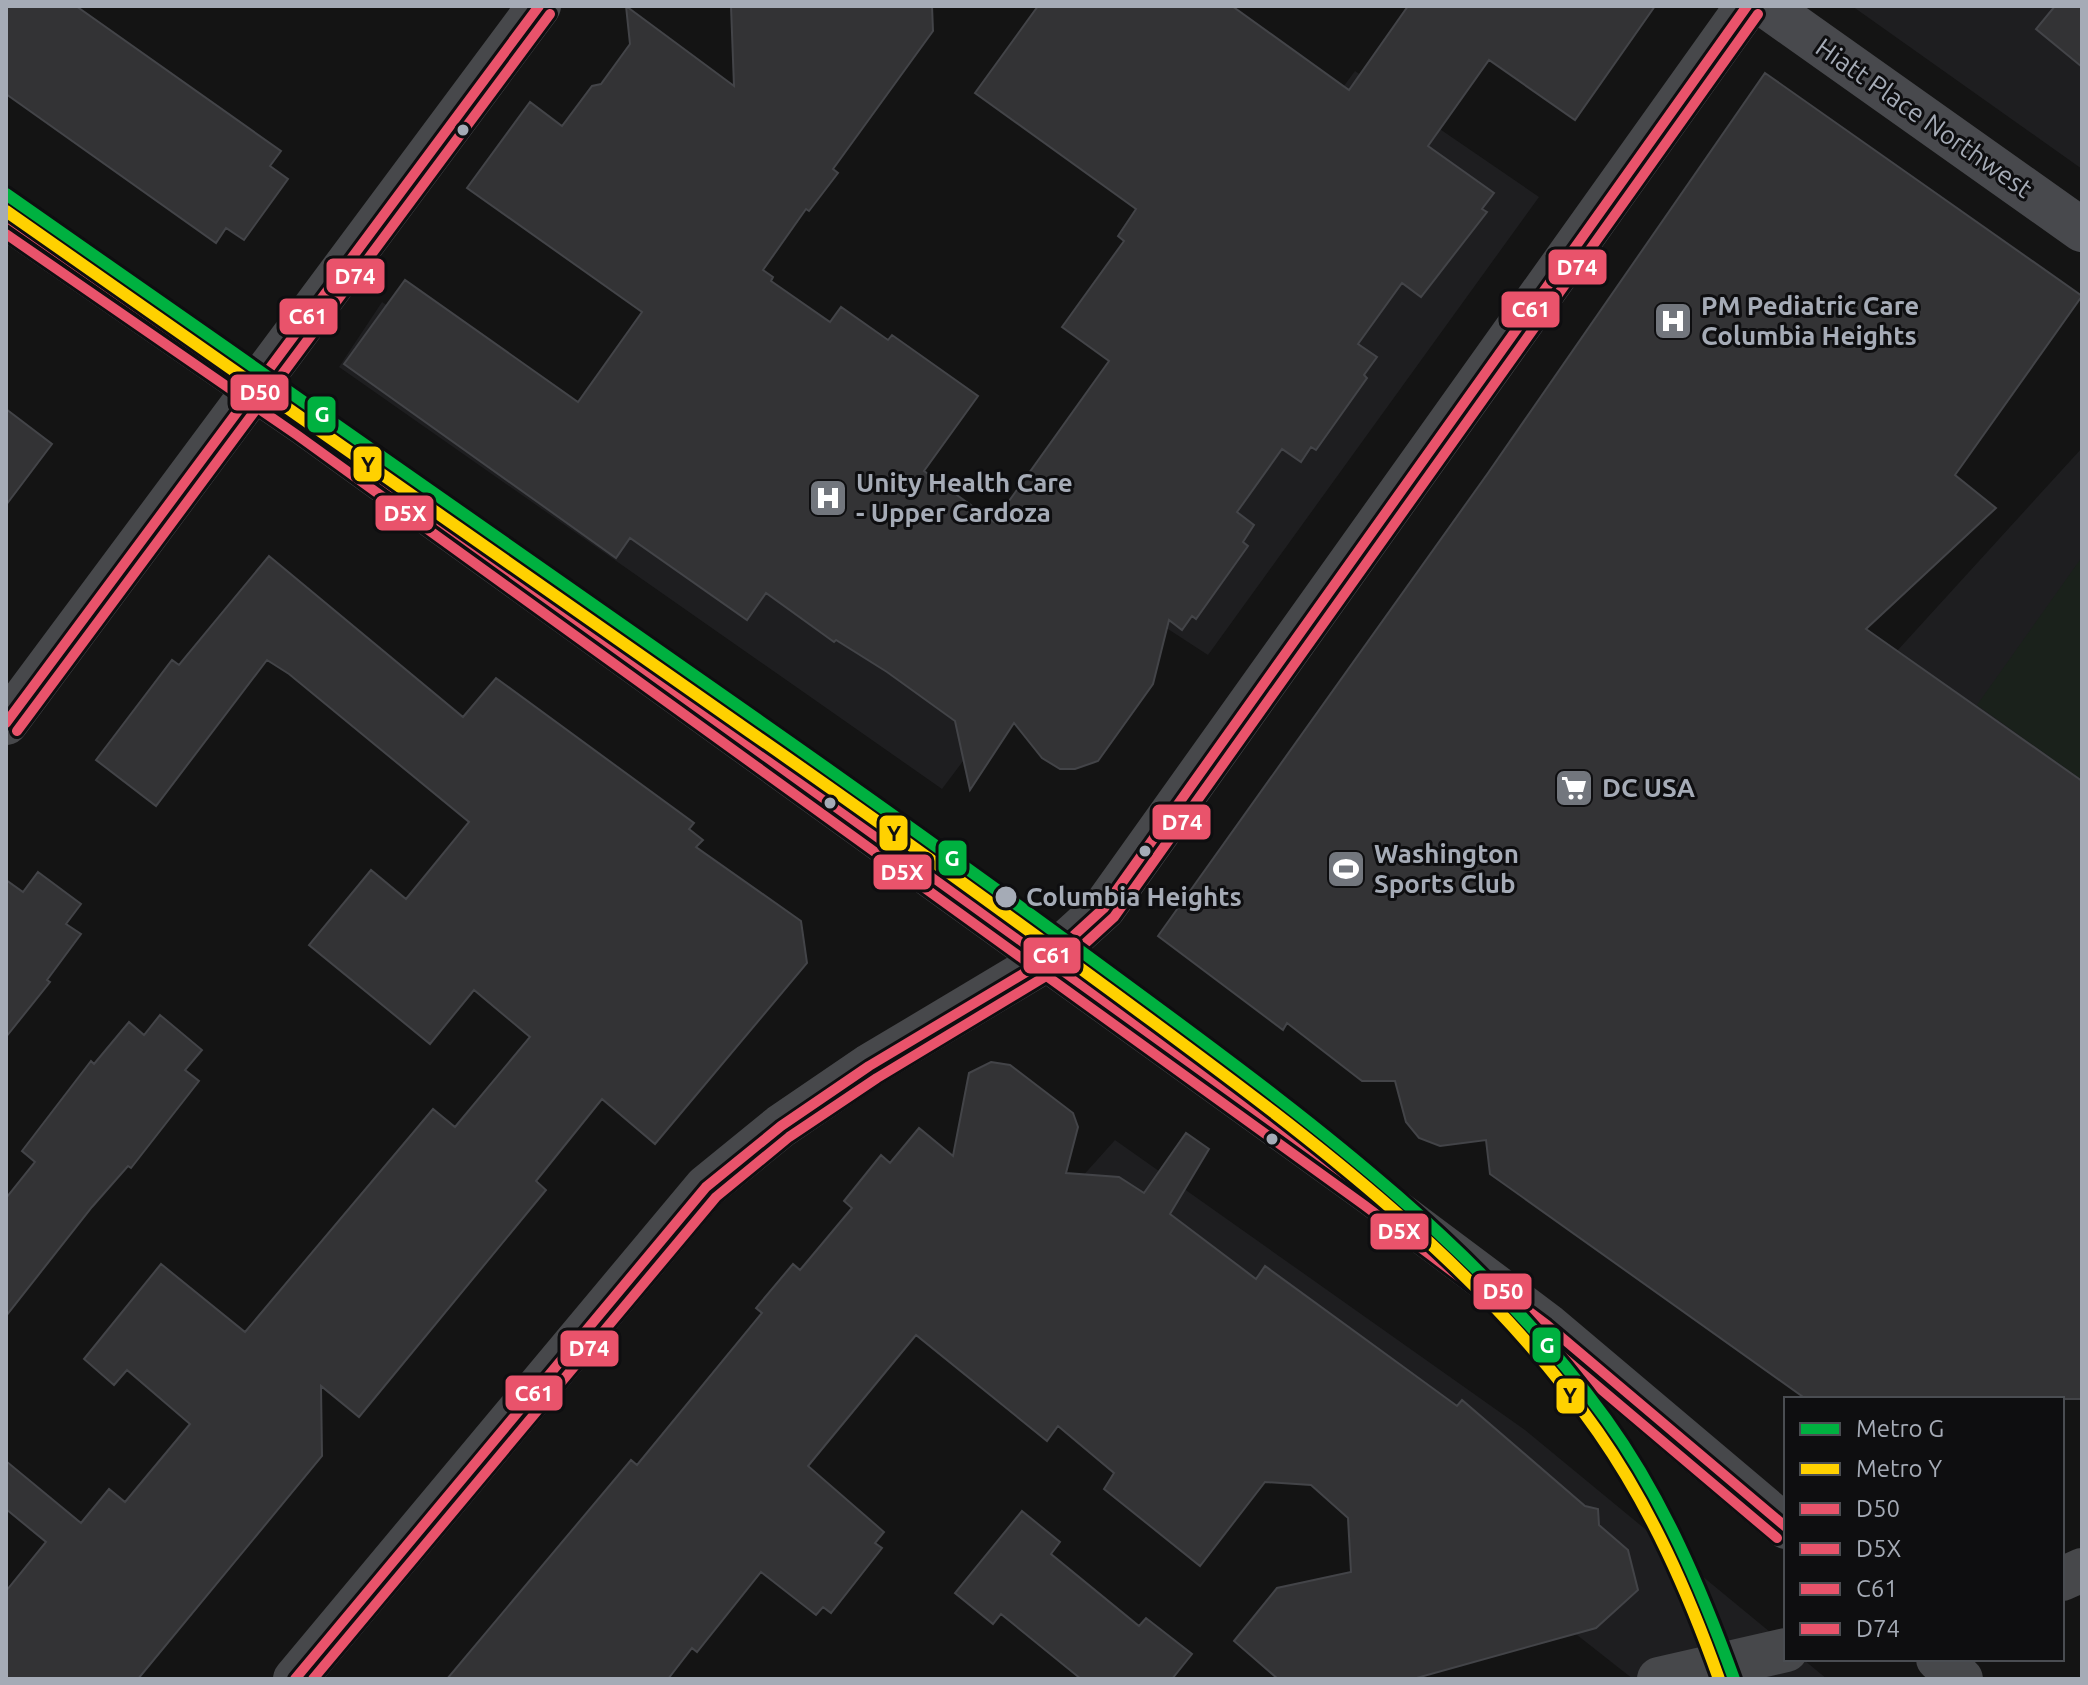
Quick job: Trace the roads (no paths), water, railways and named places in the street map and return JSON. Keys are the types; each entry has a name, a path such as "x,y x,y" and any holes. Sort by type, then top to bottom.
{"main road":[{"path":"6,723 539,6"},
{"path":"295,1679 706,1187 781,1126 869,1066 1048,959 1104,908 1747,6"},
{"path":"6,217 256,389 1048,959 1547,1325 1784,1525"},
{"path":"1659,1679 1784,1650"},
{"path":"1940,1661 1961,1679"}],"street":[{"name":"Hiatt Place Northwest","path":"1766,6 2082,230"}],"metro line":[{"name":"G","path":"6,194 957,861 1216,1051 1396,1195 1508,1301 1559,1358 1627,1449 1679,1544 1734,1679"},
{"name":"Y","path":"6,211 952,875 1274,1112 1392,1209 1502,1314 1552,1371 1598,1432 1635,1490 1667,1551 1719,1679"}],"place":[{"name":"PM Pediatric Care Columbia Heights","path":"1673,321"},
{"name":"Unity Health Care - Upper Cardoza","path":"828,498"},
{"name":"DC USA","path":"1574,788"},
{"name":"Washington Sports Club","path":"1346,869"},
{"name":"Columbia Heights","path":"1006,897"}]}
